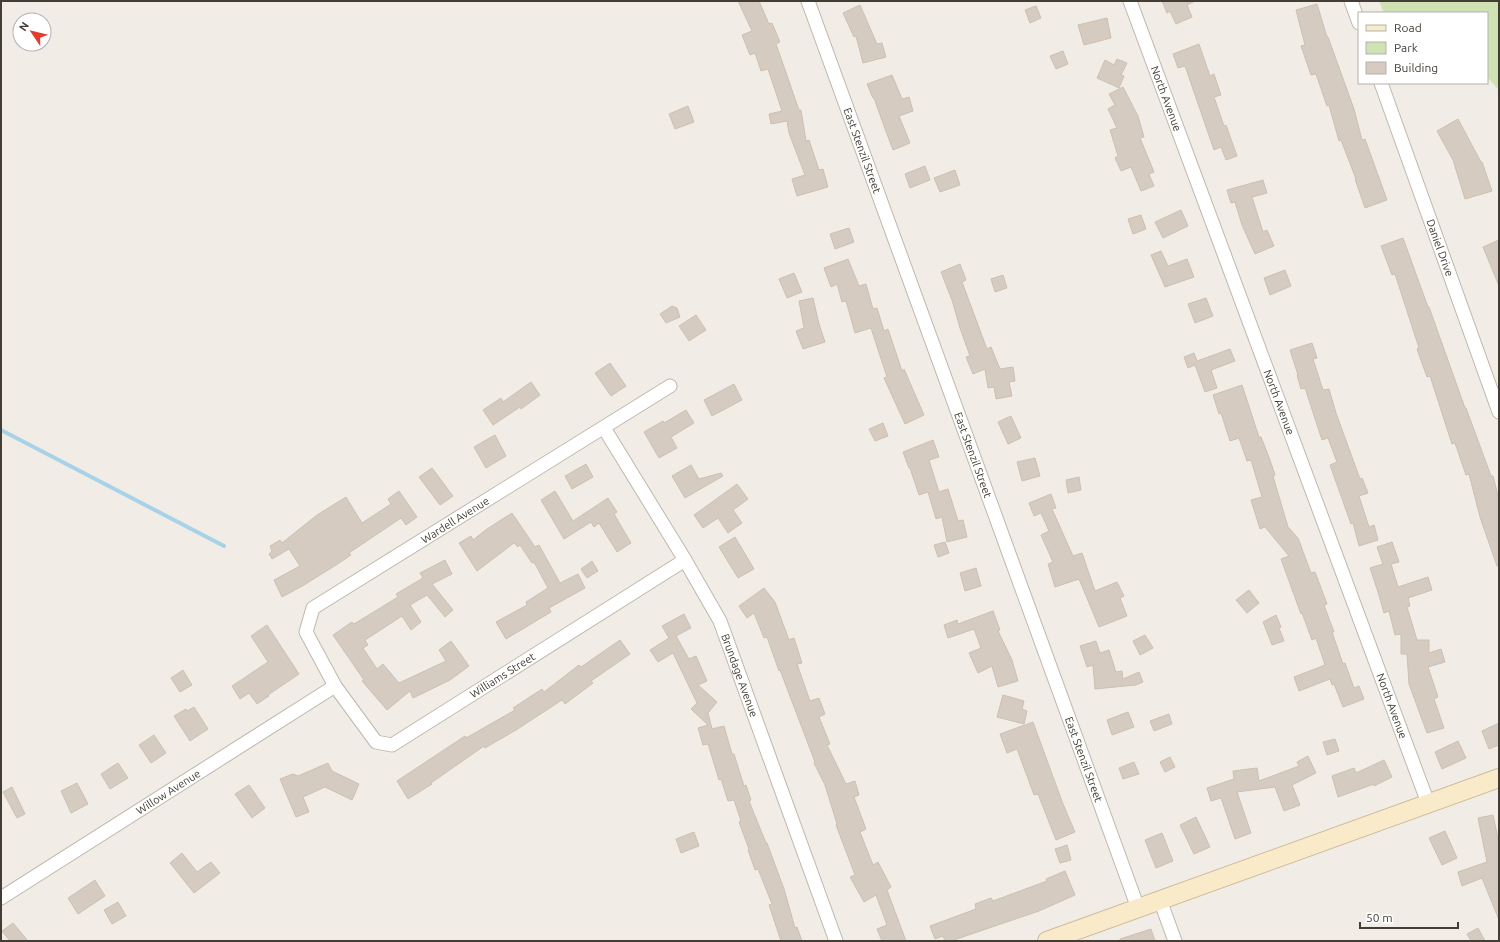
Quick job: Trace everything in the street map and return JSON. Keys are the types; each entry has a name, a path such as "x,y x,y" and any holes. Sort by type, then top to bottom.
{"street":[{"name":"East Stenzil Street","path":"808,1 1138,908"},
{"name":"North Avenue","path":"1130,1 1428,803"},
{"path":"1351,1 1358,20"},
{"name":"Daniel Drive","path":"1380,84 1499,412"},
{"name":"Wardell Avenue","path":"335,686 306,632 313,608 670,386"},
{"name":"Brundage Avenue","path":"604,428 685,560 720,621 836,941"},
{"name":"Williams Street","path":"335,686 376,742 392,745 685,560"},
{"name":"Willow Avenue","path":"1,898 335,686"},
{"path":"1047,941 1499,778"},
{"path":"1160,900 1175,941"}],"green space":[{"path":"1379,1 1499,1 1499,90 1488,78 1488,12 1384,12"}],"building":[{"path":"738,1 759,1 769,24 772,23 780,42 776,44 799,110 801,110 806,141 809,140 819,170 823,169 828,187 797,196 792,179 805,175 789,133 787,121 771,124 769,114 782,111 768,69 761,71 755,53 750,55 742,35 752,31"},
{"path":"1162,1 1195,1 1187,5 1192,17 1176,24 1170,11 1167,13"},
{"path":"1317,4 1327,37 1354,109 1362,140 1365,139 1387,200 1365,208 1341,140 1339,141 1329,105 1327,106 1316,74 1311,75 1301,46 1305,45 1296,10"},
{"path":"860,5 877,44 882,43 886,57 863,63 856,36 854,37 843,13"},
{"path":"1036,6 1041,18 1030,23 1025,10"},
{"path":"1107,18 1111,38 1084,45 1078,25"},
{"path":"1199,44 1210,76 1214,74 1221,95 1214,97 1224,126 1226,125 1237,156 1226,160 1221,147 1214,150 1185,66 1178,68 1173,54"},
{"path":"1063,51 1068,64 1056,69 1050,56"},
{"path":"1117,59 1127,63 1121,75 1124,76 1119,88 1097,78 1105,60 1114,65"},
{"path":"892,75 902,99 909,97 913,111 899,116 910,143 893,150 874,98 867,84"},
{"path":"1123,87 1138,116 1144,137 1140,138 1154,172 1149,174 1154,186 1141,191 1131,167 1121,171 1115,158 1118,156 1110,130 1117,128 1108,109 1115,105 1109,94"},
{"path":"688,106 694,122 675,129 669,114"},
{"path":"1458,119 1482,162 1492,191 1465,199 1453,160 1437,131"},
{"path":"925,166 930,180 910,188 905,174"},
{"path":"955,170 960,185 940,192 934,178"},
{"path":"1263,180 1267,193 1252,197 1263,232 1267,230 1274,246 1255,254 1242,225 1235,202 1231,203 1227,190"},
{"path":"1181,210 1188,226 1163,238 1155,222"},
{"path":"1141,215 1146,229 1133,234 1128,219"},
{"path":"849,228 854,242 835,249 830,234"},
{"path":"1403,238 1465,408 1491,476 1493,476 1499,499 1499,566 1497,566 1480,517 1469,474 1466,475 1455,443 1452,444 1430,376 1427,377 1417,349 1419,348 1395,274 1392,275 1381,246"},
{"path":"1499,240 1499,286 1483,247"},
{"path":"1161,251 1168,266 1187,259 1194,277 1165,287 1151,255"},
{"path":"848,259 859,286 866,284 873,309 877,308 884,331 888,329 902,371 904,369 924,415 905,424 884,378 887,377 871,328 855,333 846,301 842,302 837,284 831,287 824,268"},
{"path":"960,264 966,280 962,282 987,349 991,347 1000,369 1013,367 1015,381 1009,382 1012,396 996,399 994,387 988,388 985,369 973,374 966,357 970,356 952,300 941,272"},
{"path":"1285,270 1291,286 1270,295 1264,278"},
{"path":"794,273 802,292 787,298 779,279"},
{"path":"1003,275 1007,288 995,292 991,279"},
{"path":"813,298 825,342 803,349 796,331 804,328 799,301"},
{"path":"1206,298 1213,316 1195,323 1188,304"},
{"path":"672,306 677,308 680,317 666,323 660,314"},
{"path":"696,315 706,330 689,341 679,326"},
{"path":"1312,343 1317,358 1313,359 1323,390 1329,389 1360,479 1362,478 1368,493 1359,496 1369,527 1374,525 1378,540 1359,546 1353,523 1351,524 1330,465 1337,462 1328,438 1322,440 1305,388 1301,389 1290,350"},
{"path":"1230,349 1235,361 1211,370 1217,388 1205,392 1195,365 1188,368 1184,357 1194,353 1197,361"},
{"path":"610,363 626,386 611,396 595,373"},
{"path":"531,382 540,395 521,409 520,407 493,425 483,410 501,398 503,402"},
{"path":"734,384 742,400 712,416 704,400"},
{"path":"1242,385 1259,437 1261,437 1275,475 1273,476 1288,527 1298,538 1311,573 1315,572 1327,604 1324,605 1334,632 1332,632 1343,664 1345,663 1354,688 1359,686 1364,699 1343,707 1334,684 1332,685 1330,679 1299,691 1294,677 1325,665 1316,638 1312,640 1302,613 1301,614 1281,559 1289,556 1265,527 1260,529 1251,500 1262,497 1251,460 1247,461 1239,438 1230,441 1221,413 1219,414 1213,395"},
{"path":"686,410 694,423 671,437 677,448 659,458 644,432 663,421 664,423"},
{"path":"1011,416 1021,438 1008,444 998,422"},
{"path":"883,423 888,436 875,441 869,429"},
{"path":"495,435 506,456 486,468 474,447"},
{"path":"933,440 939,457 929,460 939,492 948,489 958,521 963,520 967,537 947,542 942,517 936,519 928,492 919,495 903,452"},
{"path":"1035,458 1040,476 1022,481 1017,462"},
{"path":"586,464 593,477 572,489 565,476"},
{"path":"691,465 699,479 721,473 723,476 685,498 672,476"},
{"path":"432,468 453,496 440,505 419,477"},
{"path":"1079,477 1081,490 1068,493 1066,480"},
{"path":"737,484 748,499 733,510 742,523 728,533 718,518 703,528 694,515"},
{"path":"399,491 417,517 406,525 401,518 349,553 351,555 336,565 282,597 274,580 300,566 289,549 272,559 269,554 272,551 270,546 280,540 282,543 317,515 346,497 362,523 391,504 388,499"},
{"path":"555,491 573,521 608,498 617,512 614,514 631,543 617,552 599,523 594,527 591,522 564,539 541,500"},
{"path":"1051,494 1056,508 1052,509 1073,556 1082,553 1095,591 1117,582 1124,596 1120,598 1127,616 1099,627 1079,579 1055,587 1048,564 1053,562 1041,535 1049,531 1041,513 1034,516 1029,503"},
{"path":"512,513 535,547 539,545 560,583 578,574 585,588 549,608 551,612 506,639 496,622 527,605 526,602 548,588 534,562 532,563 520,545 518,547 514,543 477,571 459,543 471,536 473,540"},
{"path":"735,537 754,569 738,578 719,547"},
{"path":"945,542 949,553 938,557 934,545"},
{"path":"1392,542 1399,562 1391,564 1398,587 1428,577 1432,590 1408,598 1410,606 1407,607 1417,640 1429,640 1429,653 1441,649 1445,662 1428,667 1438,697 1434,699 1444,728 1427,733 1409,684 1407,654 1401,654 1401,634 1395,635 1389,611 1384,613 1370,568 1383,564 1377,547"},
{"path":"445,560 452,574 432,584 453,610 445,617 427,595 410,605 421,622 411,630 402,616 365,640 368,645 363,648 377,669 383,664 399,683 446,661 439,650 451,641 469,666 450,680 413,698 410,691 387,710 362,681 364,680 333,635 352,622 354,624 398,597 396,594 423,578 420,573"},
{"path":"592,561 598,571 587,578 581,569"},
{"path":"976,568 981,586 965,591 960,573"},
{"path":"764,588 775,602 789,640 794,638 802,663 797,664 810,701 819,698 825,714 819,717 830,744 827,745 846,784 855,781 859,795 854,797 866,829 860,832 873,865 878,862 891,887 887,890 906,941 882,941 877,929 887,925 876,895 864,902 850,877 855,875 836,825 837,824 825,785 814,763 815,762 767,637 764,638 754,613 747,618 739,606"},
{"path":"1249,590 1259,603 1247,613 1236,600"},
{"path":"993,611 1000,630 998,631 1012,660 1018,681 998,687 992,666 978,673 969,653 981,648 974,629 948,638 944,625 957,620 958,624"},
{"path":"684,614 691,628 676,636 689,659 696,656 707,681 698,685 717,702 708,713 712,729 724,726 732,754 734,754 744,786 746,785 751,800 749,801 767,843 784,889 795,928 797,927 802,941 781,941 769,905 772,904 758,869 755,870 739,822 741,821 734,800 728,801 721,779 719,780 708,744 703,745 698,728 708,725 691,709 697,703 673,653 658,662 650,650 669,638 662,626"},
{"path":"1276,615 1281,627 1279,628 1284,641 1272,645 1263,622"},
{"path":"267,625 299,674 257,704 249,693 240,699 232,686 268,662 251,636"},
{"path":"1145,635 1153,648 1140,655 1133,641"},
{"path":"620,640 630,654 591,681 593,683 565,704 562,700 516,730 485,748 484,746 431,783 432,784 408,799 397,781 465,736 466,738 515,710 513,708 542,689 544,692 579,665 581,667"},
{"path":"1096,641 1100,653 1109,650 1116,672 1122,671 1123,679 1139,672 1143,682 1136,685 1095,689 1093,665 1087,667 1080,646"},
{"path":"183,670 192,685 180,692 171,678"},
{"path":"1003,695 1024,701 1022,709 1027,711 1024,724 997,717"},
{"path":"194,707 208,729 190,741 174,716 186,709 187,711"},
{"path":"1128,712 1134,727 1112,735 1107,720"},
{"path":"1169,714 1172,724 1154,731 1150,721"},
{"path":"1033,722 1063,804 1075,832 1056,840 1038,794 1034,795 1017,749 1007,753 1000,734"},
{"path":"1499,723 1499,745 1489,749 1482,731"},
{"path":"154,735 166,753 151,763 139,745"},
{"path":"1335,739 1339,751 1327,755 1323,742"},
{"path":"1458,741 1466,758 1442,769 1435,752"},
{"path":"1308,756 1316,773 1292,785 1300,805 1284,811 1275,787 1237,792 1251,833 1235,839 1221,798 1211,801 1207,788 1234,779 1233,771 1257,768 1259,781 1299,766 1297,762"},
{"path":"1170,757 1175,767 1165,772 1160,762"},
{"path":"1384,760 1392,777 1374,786 1374,784 1338,797 1332,776 1354,768 1356,773"},
{"path":"1134,762 1139,774 1123,779 1119,768"},
{"path":"118,763 128,778 110,789 101,774"},
{"path":"328,763 332,771 359,784 352,800 325,787 303,797 309,812 296,817 280,779 293,774 298,776"},
{"path":"77,783 88,804 71,813 61,791"},
{"path":"249,785 265,808 252,818 235,794"},
{"path":"12,787 25,814 17,818 3,792"},
{"path":"1493,815 1499,843 1499,920 1482,878 1462,886 1458,872 1487,862 1478,818"},
{"path":"1196,817 1210,847 1194,854 1180,825"},
{"path":"1445,831 1457,858 1442,865 1429,838"},
{"path":"694,832 699,846 681,853 676,839"},
{"path":"1162,833 1173,861 1156,868 1145,840"},
{"path":"1067,845 1071,860 1060,863 1055,849"},
{"path":"182,853 197,872 211,862 220,873 194,893 170,863"},
{"path":"1065,871 1075,895 1039,911 951,941 945,941 943,936 935,939 930,926 976,909 975,904 991,898 993,901 1047,881 1046,879"},
{"path":"95,880 105,896 78,914 68,898"},
{"path":"118,902 126,916 112,924 104,910"},
{"path":"13,923 28,941 10,941 2,931"},
{"path":"1478,928 1485,941 1471,941 1467,934"},
{"path":"1151,929 1155,941 1120,941 1120,939"}],"waterway":[{"path":"1,430 224,546"}]}
